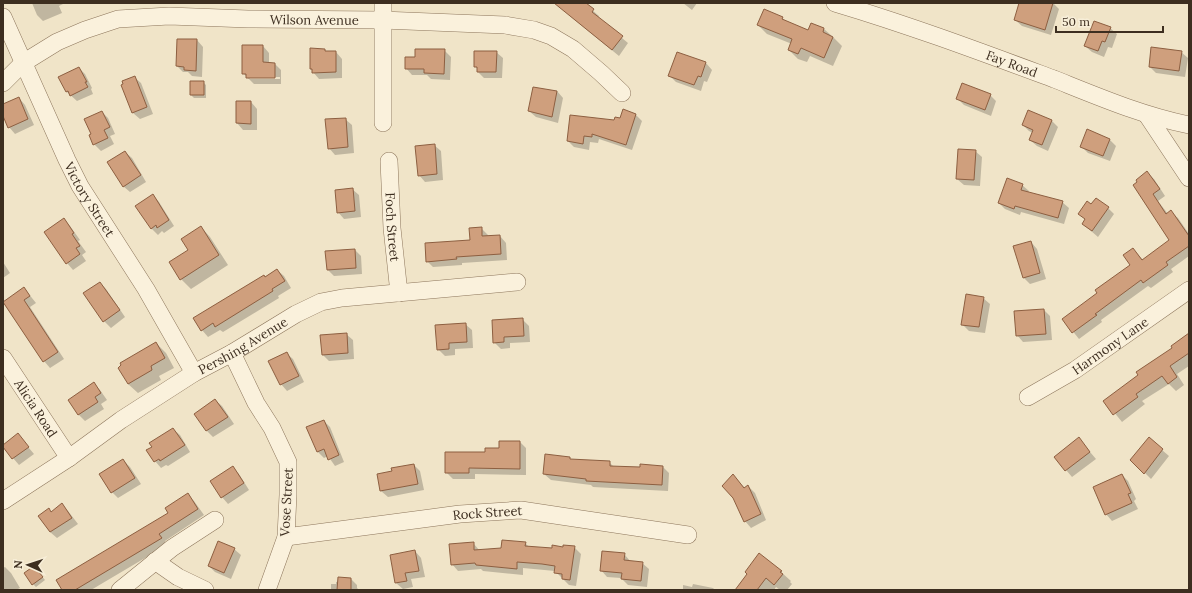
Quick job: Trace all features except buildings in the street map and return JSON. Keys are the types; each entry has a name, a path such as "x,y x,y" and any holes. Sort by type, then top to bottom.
{"street":[{"path":"383,3 383,123"},
{"name":"Fay Road","path":"835,3 875,15 1014,64 1147,115 1189,125"},
{"name":"Wilson Avenue","path":"3,83 23,63 57,42 84,30 118,19 169,16 248,19 382,20 505,25 534,30 551,36 573,49 622,93"},
{"name":"Victory Street","path":"3,17 80,186 146,289 194,373"},
{"path":"1147,115 1189,178"},
{"name":"Foch Street","path":"389,161 392,228 399,293"},
{"name":"Pershing Avenue","path":"3,501 194,373 232,353 296,314 321,302 342,298 517,282"},
{"name":"Harmony Lane","path":"1028,398 1075,370 1189,290"},
{"name":"Vose Street","path":"232,353 256,403 272,428 288,462 286,537 267,590"},
{"name":"Alicia Road","path":"3,358 69,458"},
{"name":"Rock Street","path":"286,537 460,514 521,510 688,535"},
{"path":"120,590 172,548 215,520"},
{"path":"155,561 178,578 205,590"}]}
